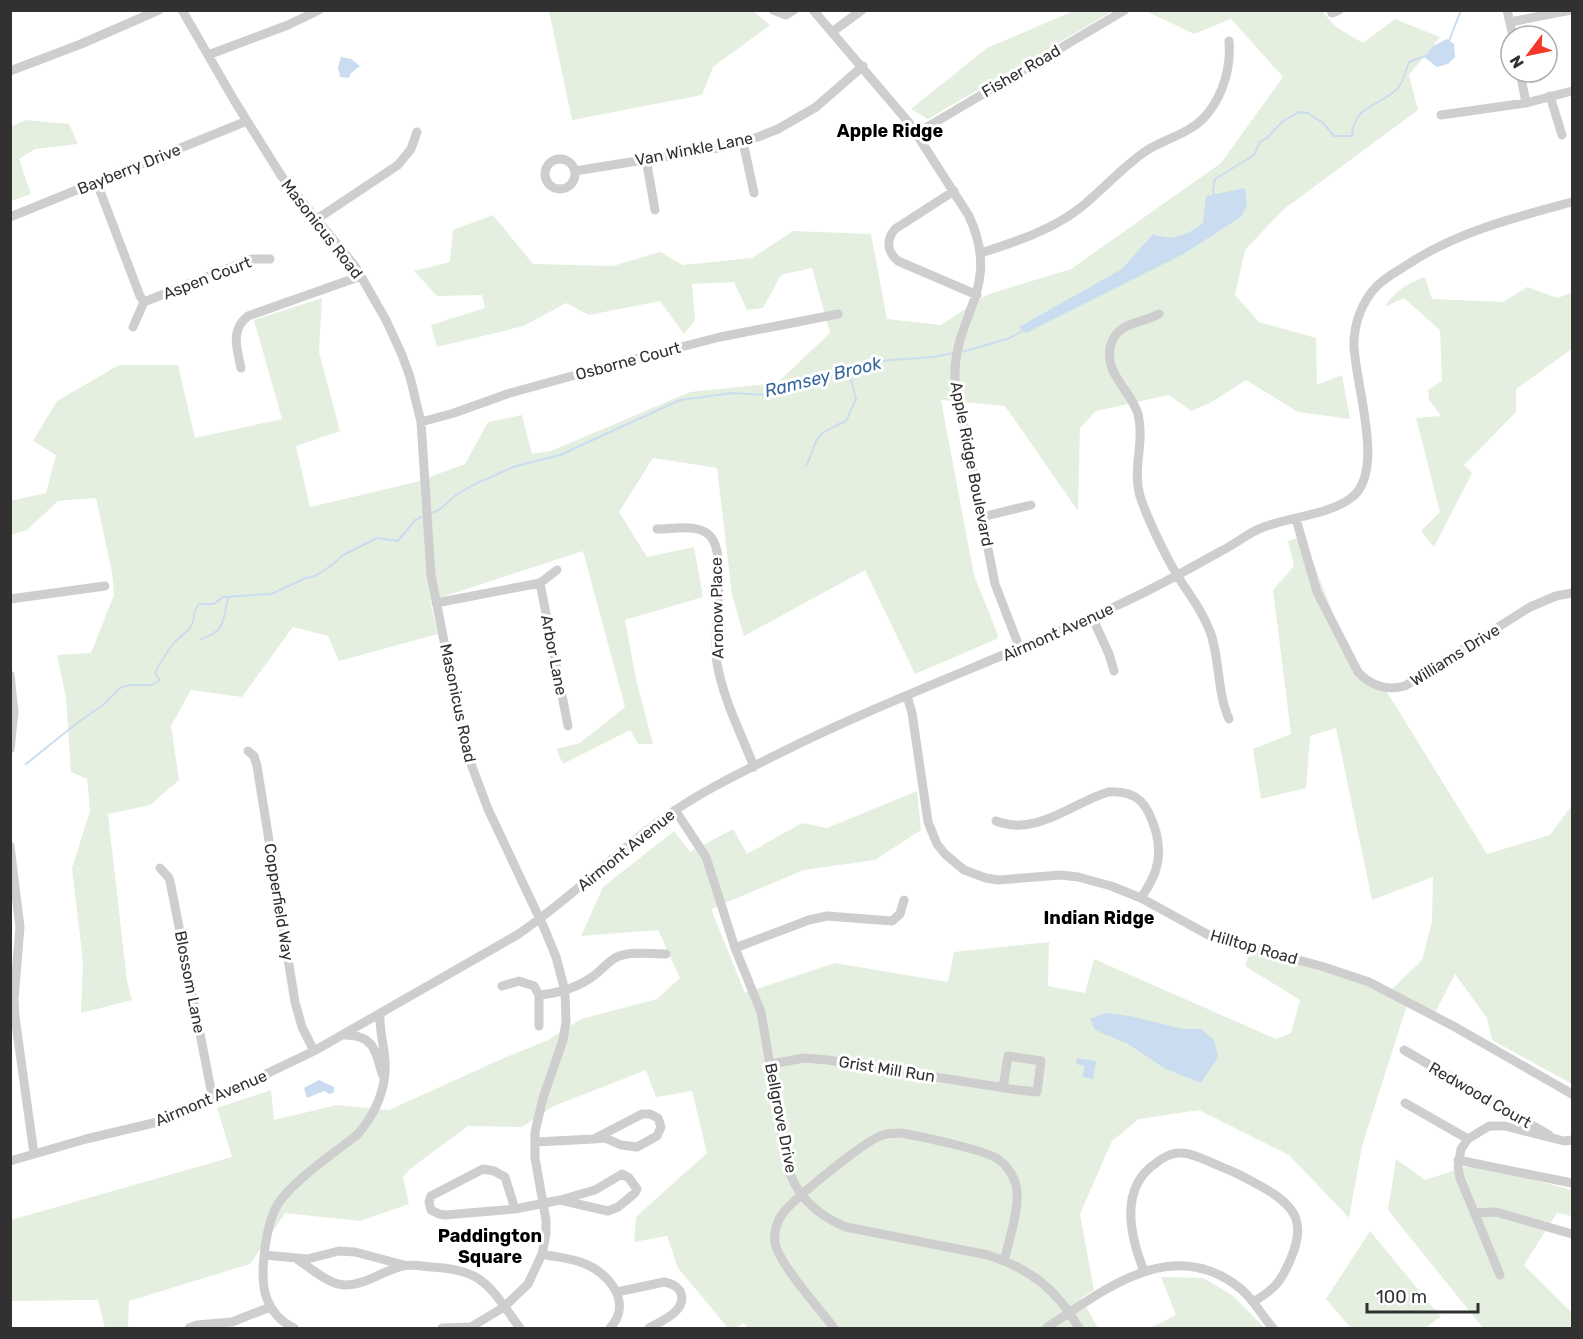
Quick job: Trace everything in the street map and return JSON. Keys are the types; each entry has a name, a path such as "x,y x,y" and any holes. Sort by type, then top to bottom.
{"street":[{"path":"10,71 81,44 159,10"},
{"name":"Masonicus Road","path":"182,10 282,177 346,254 361,276 396,341 410,376 421,422 429,558 436,603 470,762 488,809 556,957 565,991 564,1040 543,1098 535,1142 546,1234 542,1254 528,1284 504,1307 471,1328 442,1329"},
{"path":"208,55 288,25 319,10"},
{"path":"772,10 786,15 794,10"},
{"name":"Apple Ridge Boulevard","path":"813,10 863,66 917,133 976,230 982,271 977,295 959,343 954,368 955,381 995,584 1020,649"},
{"path":"832,32 862,10"},
{"name":"Fisher Road","path":"917,133 1125,10"},
{"path":"1331,10 1332,13 1338,10"},
{"path":"1507,10 1510,22 1571,10"},
{"path":"981,253 1007,245 1069,216 1136,158 1200,122 1209,112 1227,75 1231,58 1229,41"},
{"name":"Van Winkle Lane","path":"574,171 743,142 778,129 798,118 834,93 863,66"},
{"path":"1522,84 1526,103"},
{"path":"1441,115 1526,103 1572,91"},
{"path":"1550,96 1562,135"},
{"name":"Bayberry Drive","path":"10,217 247,121"},
{"path":"317,219 398,165 411,148 417,132"},
{"path":"743,142 754,193"},
{"path":"646,159 655,210"},
{"name":"Aspen Court","path":"98,183 144,302"},
{"path":"954,191 895,229 890,234 888,246 893,257 898,261 977,295"},
{"name":"Airmont Avenue","path":"10,1161 97,1136 162,1121 213,1100 314,1051 540,920 675,810 713,787 782,752 1092,617 1177,575 1257,529 1296,519 1350,499 1357,493 1365,478 1367,459 1365,417 1354,344 1358,319 1376,287 1421,255 1449,242 1513,218 1572,202"},
{"name":"Aspen Court","path":"133,327 144,302 252,259 270,259"},
{"path":"241,368 236,342 237,330 241,321 248,316 361,276"},
{"name":"Osborne Court","path":"421,422 510,393 623,362 720,337 838,314"},
{"path":"1159,314 1132,322 1119,332 1111,345 1110,362 1112,370 1127,391 1138,415 1141,438 1136,470 1139,494 1177,575 1194,599 1210,634 1215,649 1221,696 1229,719"},
{"path":"982,517 1031,505"},
{"name":"Williams Drive","path":"1296,519 1314,582 1326,612 1358,672 1364,679 1379,687 1405,686 1530,607 1556,596 1572,593"},
{"name":"Aronow Place","path":"657,529 699,529 714,541 718,566 715,640 717,665 721,683 754,766"},
{"path":"436,603 540,584 557,570"},
{"name":"Arbor Lane","path":"540,584 568,726"},
{"path":"10,599 105,586"},
{"path":"1092,617 1114,671"},
{"path":"10,675 14,712 10,749"},
{"name":"Hilltop Road","path":"907,696 912,713 928,822 937,844 954,862 974,874 986,878 1011,880 1041,876 1078,877 1111,886 1141,898 1214,938 1322,966 1369,982 1455,1027 1572,1094"},
{"name":"Copperfield Way","path":"248,752 254,756 257,766 295,1002 302,1027 314,1051"},
{"path":"996,821 1022,826 1055,816 1108,792 1118,791 1134,796 1151,814 1159,849 1156,869 1141,898"},
{"name":"Bellgrove Drive","path":"675,810 706,857 735,948 761,1012 787,1165 801,1195 820,1214 846,1227 1004,1261 1037,1278 1060,1300 1079,1329"},
{"path":"10,846 20,946 14,999 15,1017 34,1154"},
{"name":"Blossom Lane","path":"160,868 169,878 171,886 213,1100"},
{"path":"735,948 809,920 827,916 892,921 900,914 904,900"},
{"path":"539,995 565,991 587,981 607,963 618,957 632,953 666,954"},
{"path":"502,986 519,981 534,986 539,995 539,1026"},
{"path":"294,1329 279,1318 270,1307 264,1286 265,1255 270,1223 287,1193 367,1124 379,1101 386,1064 380,1013"},
{"path":"343,1035 357,1035 365,1038 376,1054 383,1080"},
{"name":"Redwood Court","path":"1404,1050 1556,1139"},
{"name":"Grist Mill Run","path":"771,1064 804,1058 828,1060 1003,1088 1037,1092 1041,1061 1008,1056 1003,1088"},
{"path":"1405,1103 1468,1139"},
{"path":"1500,1125 1506,1110"},
{"path":"535,1142 594,1139 605,1138 621,1145 637,1147 657,1136 661,1127 660,1122 658,1118 650,1114 642,1114 594,1139"},
{"path":"1500,1275 1460,1178 1458,1160 1461,1149 1468,1139 1489,1126 1500,1125 1564,1141 1572,1140"},
{"path":"834,1329 777,1251 775,1233 777,1224 789,1206 801,1195 866,1144 883,1135 902,1133 986,1154 1006,1166 1015,1182 1017,1200 1004,1261"},
{"path":"1144,1271 1131,1225 1130,1210 1135,1189 1139,1179 1153,1164 1170,1155 1180,1153 1230,1170 1272,1192 1287,1203 1295,1217 1298,1227 1297,1245 1285,1273 1276,1287 1253,1302"},
{"path":"1458,1160 1572,1183"},
{"path":"514,1209 505,1177 488,1169 477,1171 431,1196 429,1202 431,1210 439,1214 514,1209 595,1190 622,1174 636,1186 635,1193 618,1207 608,1211 560,1200"},
{"path":"1475,1213 1496,1212 1572,1234"},
{"path":"265,1255 298,1260 321,1257 339,1251 355,1252 404,1265 455,1268 467,1272 488,1286 520,1329"},
{"path":"542,1254 583,1263 610,1281 617,1292 620,1305 620,1312 610,1329"},
{"path":"298,1260 328,1279 346,1285 355,1284 404,1265"},
{"path":"1046,1329 1098,1295 1144,1271 1157,1267 1181,1265 1208,1270 1232,1282 1253,1302 1273,1329"},
{"path":"617,1292 664,1282 669,1282 678,1289 682,1299 678,1309 649,1329"},
{"path":"194,1327 232,1322 270,1307"}],"green space":[{"path":"1076,10 1113,11 928,119 911,109 987,48"},
{"path":"549,11 753,11 770,25 713,67 702,95 572,120"},
{"path":"1146,11 1322,11 1336,27 1363,43 1395,19 1440,37 1409,75 1418,110 1284,209 1245,250 1235,295 1259,322 1316,338 1317,385 1342,375 1350,419 1298,412 1246,380 1210,403 1191,411 1169,395 1096,411 1080,428 1078,511 1005,406 941,400 974,575 998,635 997,639 915,674 865,570 744,636 732,595 717,468 653,458 619,512 647,557 694,547 703,597 625,620 636,679 653,744 638,744 630,730 563,764 556,749 580,743 625,707 583,551 430,601 438,634 339,661 328,636 293,627 242,697 191,690 171,726 179,780 150,805 108,814 127,981 132,1000 81,1013 83,962 72,868 90,811 87,779 71,772 66,698 57,655 91,653 114,595 112,572 96,498 58,501 27,530 11,535 10,501 46,493 56,455 33,441 57,401 119,365 178,365 195,438 282,419 254,320 322,298 319,352 340,431 296,446 310,507 416,482 465,464 488,422 522,415 532,454 551,451 690,392 777,383 830,333 812,268 781,275 763,308 747,310 734,282 692,284 695,320 684,334 660,301 589,315 566,303 524,326 437,347 431,325 485,308 482,295 437,296 414,271 450,262 453,230 493,215 533,264 613,266 660,252 683,265 752,258 793,231 871,234 887,319 941,325 986,295 1071,269 1221,163 1283,77 1231,19 1194,34"},
{"path":"25,120 69,124 78,144 35,149 19,159 31,194 11,201 11,127"},
{"path":"1425,277 1432,299 1503,302 1527,287 1558,298 1572,292 1572,349 1516,389 1516,412 1464,465 1472,473 1434,547 1421,531 1440,512 1416,418 1441,416 1429,400 1428,390 1442,381 1440,330 1404,298 1385,307 1402,288"},
{"path":"1303,536 1354,667 1387,692 1487,854 1550,835 1572,805 1572,1084 1492,1040 1487,1018 1455,974 1435,1013 1408,1002 1362,1146 1349,1218 1289,1155 1199,1110 1139,1119 1112,1141 1080,1214 1094,1290 1081,1298 1098,1328 748,1328 744,1323 735,1328 728,1328 678,1268 667,1236 634,1242 636,1217 707,1153 692,1091 656,1097 646,1070 554,1106 522,1127 468,1126 410,1169 403,1177 409,1204 360,1221 285,1213 250,1264 129,1301 128,1328 105,1328 98,1300 11,1301 11,1220 232,1157 217,1108 271,1090 274,1120 337,1105 389,1110 548,1040 581,1019 657,999 680,978 658,930 581,936 603,887 674,831 690,852 733,829 747,854 802,823 827,828 917,791 921,830 875,860 804,870 711,909 745,993 835,963 948,982 954,952 1049,942 1048,986 1085,993 1094,959 1276,1039 1291,1033 1300,1000 1245,966 1251,948 1389,992 1422,960 1432,922 1433,877 1372,900 1336,728 1310,736 1306,788 1261,799 1253,749 1291,734 1273,590 1294,566 1288,541"},
{"path":"1396,1159 1425,1180 1474,1164 1572,1190 1572,1216 1557,1213 1524,1265 1572,1313 1572,1328 1483,1328 1388,1210"},
{"path":"1370,1231 1441,1317 1425,1328 1351,1328 1326,1299"},
{"path":"1161,1277 1203,1278 1232,1295 1265,1328 1150,1328 1176,1315"}],"water":[{"path":"1447,39 1454,44 1455,57 1448,64 1437,67 1424,57 1433,46"},
{"path":"341,57 351,59 360,66 351,73 349,78 340,77 338,67"},
{"path":"1245,188 1247,205 1241,217 1185,253 1026,333 1019,327 1122,269 1153,234 1167,237 1180,236 1203,223 1206,196"},
{"path":"1106,1013 1183,1029 1201,1029 1214,1040 1218,1057 1201,1083 1164,1068 1128,1044 1095,1030 1090,1019"},
{"path":"1077,1058 1096,1061 1093,1079 1082,1077 1085,1066 1076,1064"},
{"path":"319,1080 334,1087 334,1092 330,1094 324,1091 307,1098 304,1088"}],"waterway":[{"name":"Ramsey Brook","path":"1449,41 1461,10"},
{"name":"Ramsey Brook","path":"1214,197 1215,179 1254,155 1260,142 1283,121 1299,112 1308,113 1323,123 1334,136 1352,136 1357,118 1362,112 1398,88 1409,62 1425,56"},
{"name":"Ramsey Brook","path":"962,352 1010,338 1024,330"},
{"name":"Ramsey Brook","path":"429,514 439,510 456,495 473,485 513,467 560,455 680,400 733,393 767,395 793,385 843,374 856,366 954,353"},
{"path":"806,466 819,437 827,430 846,421 856,399 849,372"},
{"name":"Ramsey Brook","path":"26,764 103,705 120,688 129,685 152,685 160,680 155,673 156,670 175,642 189,628 199,604 214,604 223,597 271,594 315,576 343,555 377,538 398,541 415,520 424,516"},
{"path":"201,639 215,632 222,624 228,598"}],"district":[{"name":"Apple Ridge","path":"890,131"},
{"name":"Indian Ridge","path":"1099,918"},
{"name":"Paddington Square","path":"490,1246"}]}
